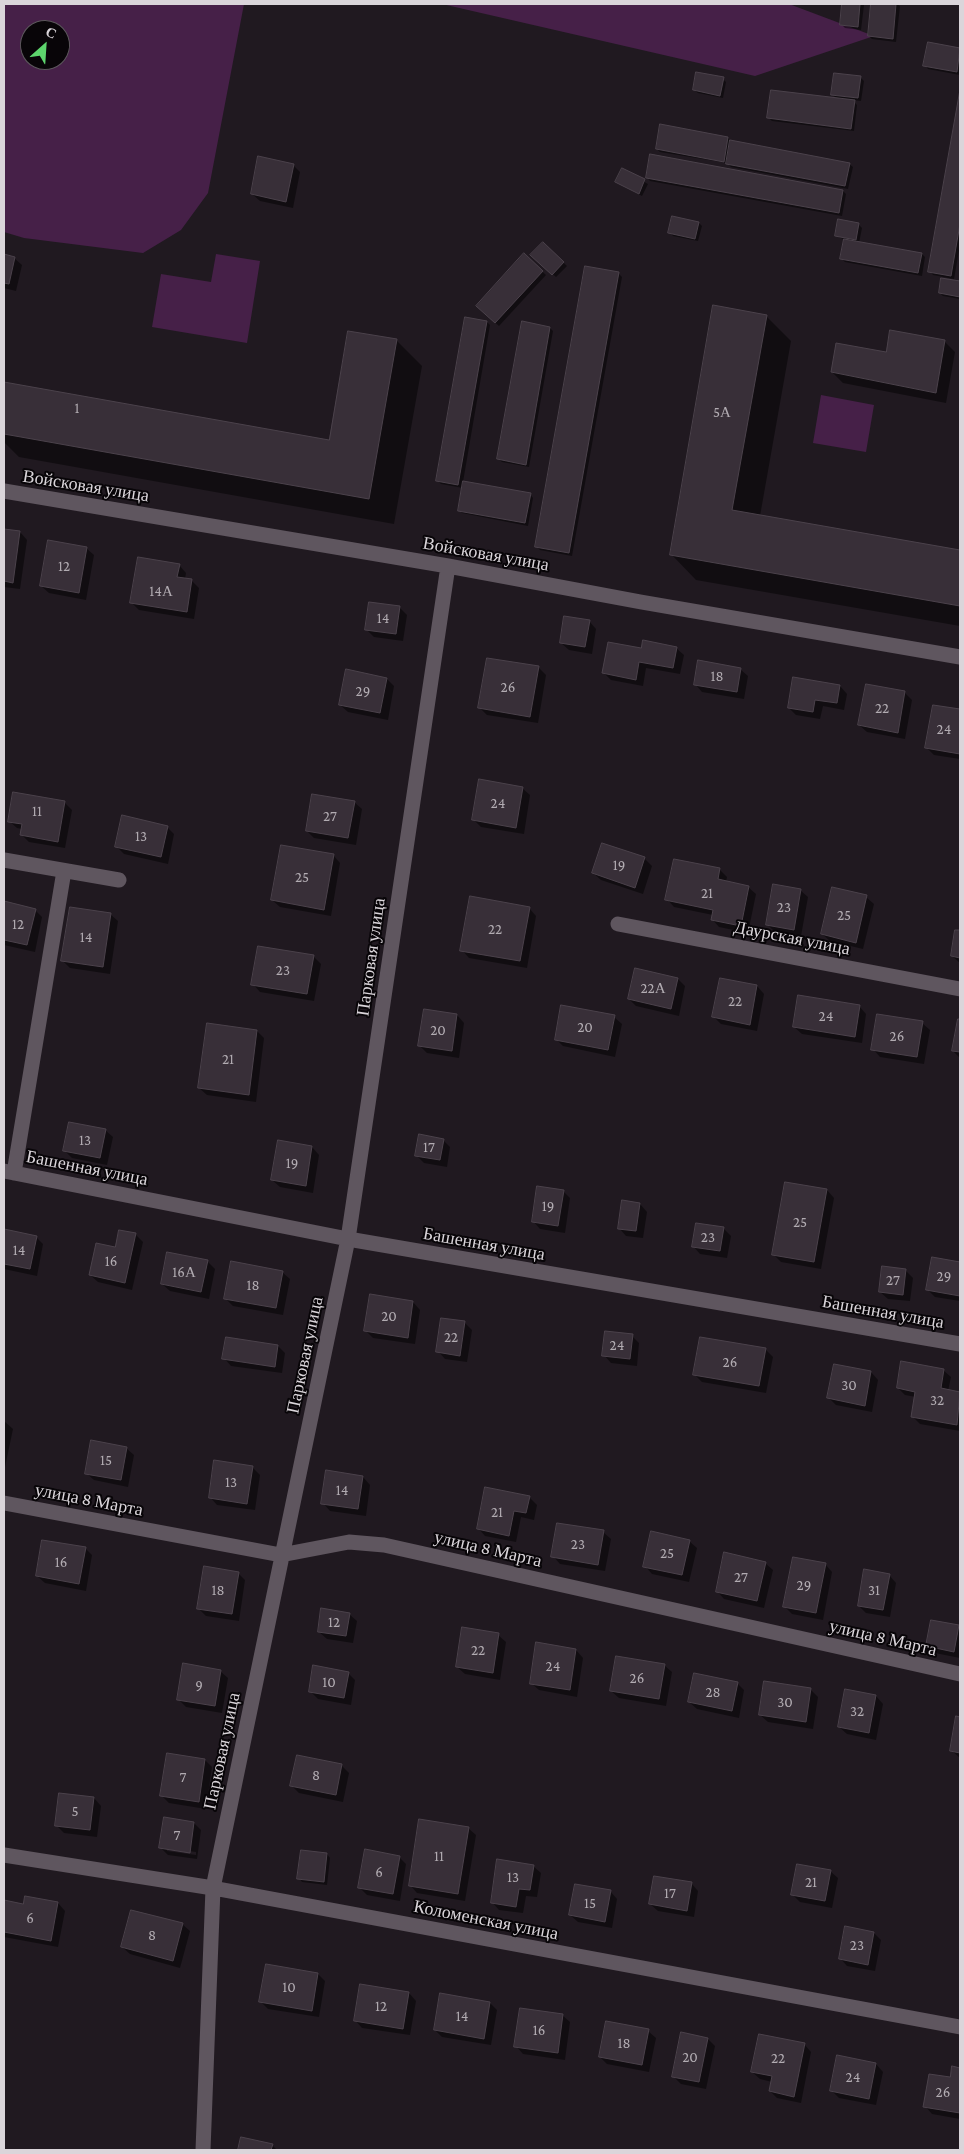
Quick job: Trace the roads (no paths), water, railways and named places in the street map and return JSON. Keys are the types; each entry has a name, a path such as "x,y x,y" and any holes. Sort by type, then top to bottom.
{"street":[{"name":"Войсковая улица","path":"4,491 448,566 657,605 960,657"},
{"name":"Парковая улица","path":"203,2150 213,1888 348,1239 448,566"},
{"path":"4,860 119,880"},
{"path":"9,1172 64,871"},
{"name":"Даурская улица","path":"618,924 960,989"},
{"name":"Башенная улица","path":"9,1172 348,1239 960,1344"},
{"name":"улица 8 Марта","path":"4,1503 281,1555 349,1542 384,1545 960,1674"},
{"name":"Коломенская улица","path":"4,1855 213,1888 960,2027"}]}
